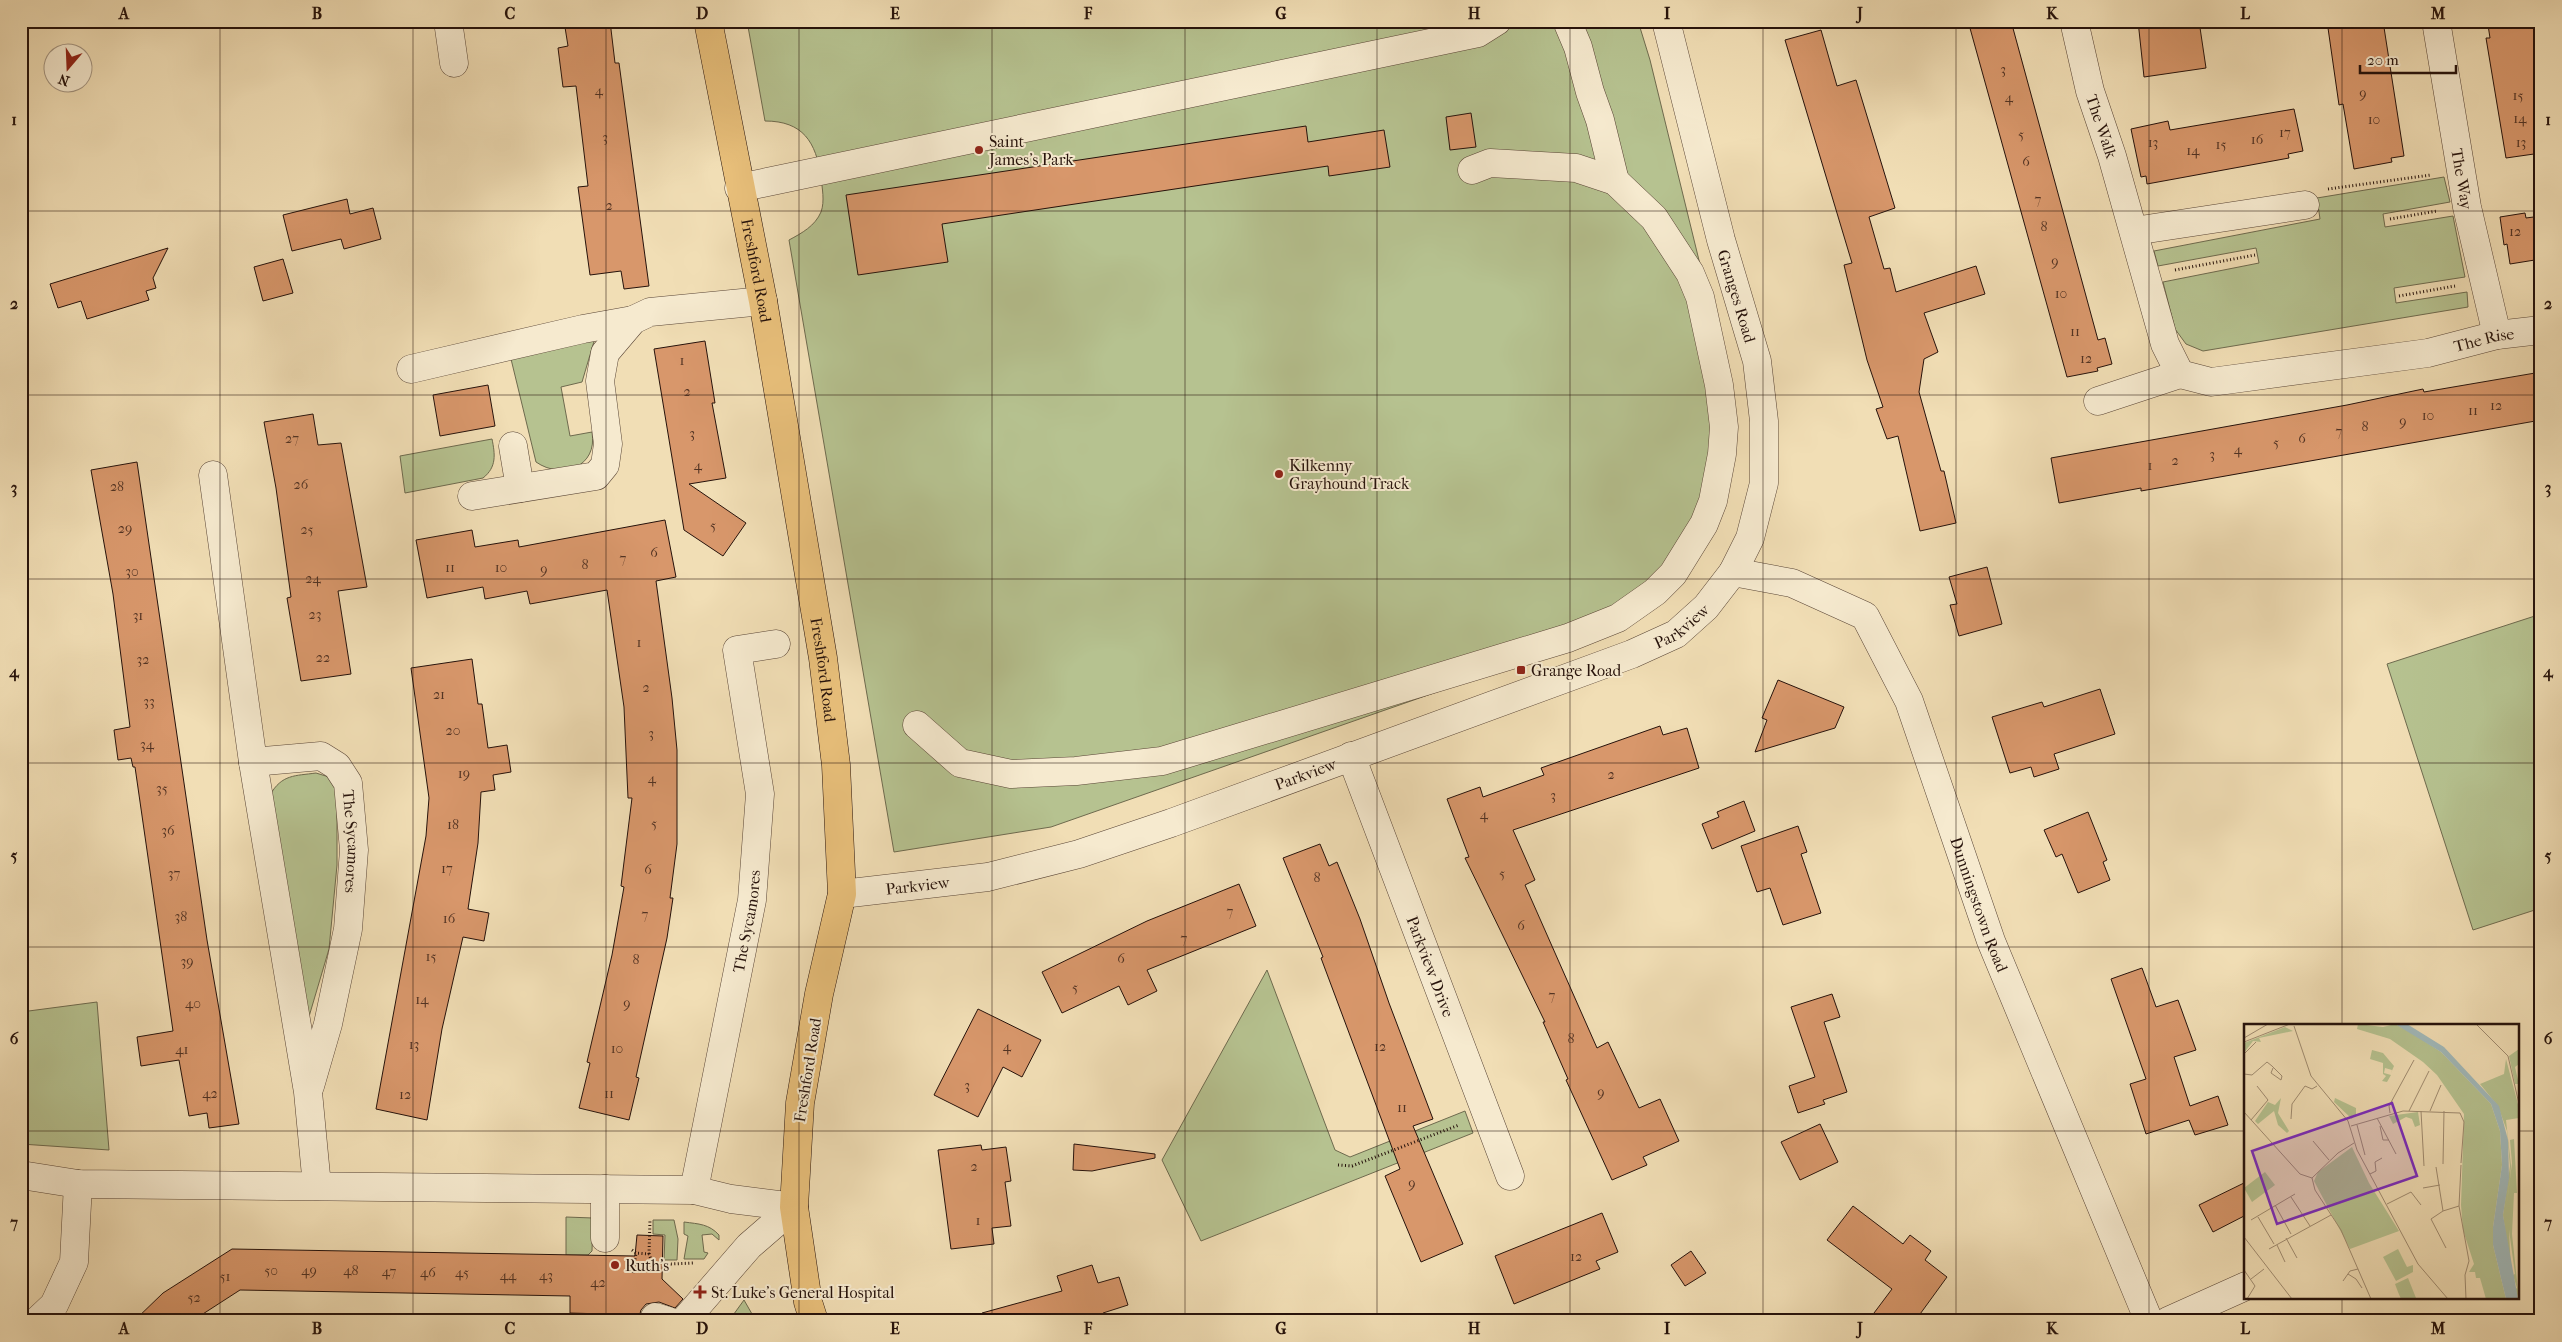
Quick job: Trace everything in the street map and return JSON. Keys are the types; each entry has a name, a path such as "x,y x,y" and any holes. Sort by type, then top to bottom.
{"main road":[{"name":"Freshford Road","path":"708,21 739,188 763,301 823,658 836,765 842,894 819,994 800,1103 794,1207 808,1302 814,1321"}],"street":[{"path":"448,21 454,63"},
{"path":"739,188 1478,33 1497,21"},
{"path":"1567,21 1578,47 1600,120 1615,181"},
{"name":"Granges Road","path":"1666,21 1721,240 1757,361 1763,412 1764,483 1750,538 1733,572"},
{"name":"The Walk","path":"2074,21 2090,91 2134,231 2165,344 2180,374"},
{"name":"The Way","path":"2436,21 2467,206 2497,335"},
{"path":"917,725 960,763 1011,774 1076,771 1162,761 1568,638 1618,618 1655,592 1673,574 1704,524 1713,501 1722,454 1724,427 1718,385 1700,297 1690,273 1654,218 1615,181 1576,168 1490,163 1472,170"},
{"path":"2134,231 2305,205"},
{"path":"411,368 583,329 633,320 650,312 763,301"},
{"path":"472,496 596,476 605,465 608,444 600,381 605,353 633,320"},
{"name":"The Rise","path":"2180,374 2212,382 2428,353 2497,335 2541,330"},
{"path":"2098,401 2180,374"},
{"path":"513,446 520,488"},
{"name":"The Sycamores","path":"213,475 253,762 308,1092 317,1186"},
{"name":"Parkview","path":"842,894 988,877 1079,854 1171,823 1632,654 1676,634 1706,607 1733,572"},
{"name":"Dunningstown Road","path":"1733,572 1792,583 1865,616 1909,701 1991,941 2149,1321"},
{"name":"The Sycamores","path":"694,1190 752,900 760,794 737,650 776,644"},
{"name":"The Sycamores","path":"253,762 321,756 337,766 348,783 354,850 348,929 328,1024 308,1092"},
{"name":"Parkview Drive","path":"1351,756 1510,1176"},
{"path":"21,1175 78,1184 694,1190 731,1199 794,1207"},
{"path":"37,1321 54,1306 74,1262 78,1184"},
{"path":"605,1189 605,1238"},
{"path":"684,1321 749,1246 794,1207"},
{"path":"2168,1321 2244,1287"},
{"path":"652,1321 655,1317 668,1321"}],"path":[{"path":"2305,205 2318,190 2426,176 2461,168"},
{"path":"2390,219 2467,206"},
{"path":"2145,276 2254,255"},
{"path":"2399,296 2485,280"},
{"path":"1338,1165 1352,1166 1488,1114"},
{"path":"650,1216 649,1254 652,1262 671,1264 700,1263"},
{"path":"605,1238 621,1239 636,1253 649,1254"},
{"path":"633,1272 636,1253"}],"green space":[{"name":"Kilkenny Grayhound Track","path":"747,21 1638,21 1650,60 1731,391 1723,499 1608,632 1051,827 894,852 789,240 812,225 821,212 823,199 819,165 811,144 798,129 778,122 765,121"},
{"path":"2444,177 2450,202 2383,214 2385,227 2453,216 2465,277 2394,288 2396,303 2467,292 2468,307 2203,351 2186,344 2175,329 2163,282 2259,263 2256,248 2158,266 2154,251 2320,219 2317,198"},
{"path":"595,338 582,382 561,387 570,436 592,432 592,444 589,454 584,462 567,470 546,467 536,462 511,359"},
{"path":"492,439 493,465 488,474 483,478 405,493 400,456"},
{"path":"2541,614 2541,908 2473,930 2387,664"},
{"path":"316,773 329,777 337,788 337,865 329,949 308,1020 270,795 279,783 290,777"},
{"path":"1267,970 1335,1150 1350,1157 1465,1111 1473,1133 1201,1241 1162,1160"},
{"path":"97,1002 109,1150 21,1144 21,1012"},
{"path":"566,1217 593,1218 592,1251 588,1255 566,1255"},
{"path":"653,1220 674,1220 678,1239 677,1260 664,1260 665,1235 653,1234"},
{"path":"684,1222 699,1224 715,1231 719,1235 719,1240 712,1234 702,1235 704,1252 708,1253 704,1259 684,1259 688,1236 684,1234"},
{"path":"744,1300 756,1321 729,1321 731,1318"}],"building":[{"path":"564,21 610,21 615,63 619,63 649,286 624,289 621,271 590,275 578,187 588,186 576,86 563,87 558,48 568,46"},
{"path":"1968,21 2011,21 2098,340 2105,338 2112,364 2097,368 2098,371 2067,377"},
{"path":"2138,21 2199,21 2206,68 2144,77"},
{"path":"2327,21 2383,21 2404,156 2391,158 2392,162 2354,169 2343,104 2339,105"},
{"path":"2513,21 2538,21 2541,40 2541,153 2506,158 2486,38 2490,38 2488,25"},
{"path":"1821,30 1837,86 1856,80 1895,208 1869,217 1884,269 1890,268 1896,292 1976,266 1985,294 1924,313 1938,352 1924,359 1919,392 1941,471 1944,471 1956,523 1920,531 1898,436 1887,439 1876,409 1883,407 1867,360 1844,265 1852,263 1785,40"},
{"path":"2294,109 2303,151 2288,154 2289,158 2147,184 2146,176 2141,177 2131,129 2168,121 2170,130"},
{"path":"1471,113 1476,147 1450,150 1446,117"},
{"path":"1306,126 1308,142 1384,130 1390,167 1329,176 1328,166 942,224 948,262 858,275 846,195"},
{"path":"347,199 350,214 373,208 381,239 344,249 341,239 292,251 283,215"},
{"path":"2525,213 2526,218 2541,216 2541,259 2510,264 2507,244 2504,245 2500,217"},
{"path":"168,248 153,278 156,288 146,291 149,300 87,319 81,301 58,308 50,284"},
{"path":"283,259 293,293 263,301 254,267"},
{"path":"705,341 715,403 712,403 726,478 689,484 746,523 723,556 684,530 654,349"},
{"path":"2541,372 2541,420 2141,491 2141,488 2059,503 2051,458 2347,405 2423,389 2424,392"},
{"path":"488,385 495,426 440,436 433,395"},
{"path":"313,414 318,445 341,443 367,587 338,591 351,674 301,681 287,598 291,597 276,488 264,422"},
{"path":"137,462 207,940 239,1124 209,1128 207,1113 189,1116 179,1060 141,1066 137,1037 173,1031 135,767 133,767 131,758 118,760 114,730 130,727 113,594 91,470"},
{"path":"665,520 676,577 656,581 677,750 677,844 670,898 673,898 667,938 636,1077 639,1078 629,1120 579,1108 590,1063 587,1062 612,955 624,887 621,886 632,798 628,798 624,707 607,590 530,604 527,591 485,599 483,587 427,598 416,540 472,530 475,547 518,540 519,547"},
{"path":"1987,567 2002,624 1959,636 1950,605 1957,604 1949,577"},
{"path":"472,659 478,704 482,704 488,748 507,745 511,772 493,775 495,790 481,792 478,843 468,909 489,913 484,941 463,937 442,1029 427,1120 376,1109 426,836 429,798 411,668"},
{"path":"1778,680 1844,707 1835,728 1755,752 1767,720 1762,718"},
{"path":"2100,689 2115,734 2054,754 2059,769 2034,777 2031,767 2010,773 1992,717 2042,702 2044,707"},
{"path":"1660,726 1663,735 1687,728 1699,768 1513,830 1535,880 1525,885 1597,1048 1608,1042 1639,1108 1660,1099 1679,1141 1643,1157 1647,1165 1612,1180 1566,1080 1568,1079 1543,1022 1545,1022 1465,858 1469,857 1447,799 1480,787 1483,797 1544,775 1541,768"},
{"path":"1744,801 1755,831 1712,849 1702,824 1719,817 1717,812"},
{"path":"2088,812 2107,860 2103,862 2110,880 2078,893 2062,854 2056,857 2044,830"},
{"path":"1798,826 1807,852 1801,854 1821,913 1783,925 1770,888 1757,892 1741,846"},
{"path":"1320,844 1329,866 1337,862 1360,919 1389,1003 1433,1119 1413,1126 1463,1244 1421,1262 1385,1176 1400,1169 1321,958 1323,957 1283,858"},
{"path":"1239,884 1256,926 1147,970 1157,991 1128,1005 1119,986 1062,1013 1042,972 1147,921"},
{"path":"2142,968 2156,1007 2178,1000 2196,1050 2174,1057 2190,1106 2218,1096 2228,1125 2195,1135 2189,1120 2146,1134 2130,1084 2146,1079 2111,979"},
{"path":"1832,994 1840,1017 1824,1022 1847,1092 1823,1100 1825,1104 1798,1113 1789,1086 1815,1077 1791,1007"},
{"path":"978,1009 1041,1040 1022,1077 1003,1067 978,1117 934,1095"},
{"path":"1820,1124 1838,1162 1800,1180 1781,1142"},
{"path":"1074,1144 1155,1154 1155,1158 1092,1171 1073,1170"},
{"path":"981,1145 982,1150 1006,1147 1011,1181 1005,1182 1011,1226 992,1228 994,1244 951,1249 938,1150"},
{"path":"2244,1183 2244,1216 2213,1232 2199,1205"},
{"path":"1853,1206 1903,1244 1910,1235 1931,1251 1925,1260 1947,1277 1915,1321 1868,1321 1892,1289 1827,1240"},
{"path":"1602,1213 1618,1252 1596,1261 1600,1269 1514,1304 1495,1256"},
{"path":"637,1235 663,1236 662,1279 683,1299 675,1308 659,1302 646,1304 641,1310 638,1321 604,1321 604,1314 570,1313 570,1296 240,1290 192,1321 134,1321 163,1293 232,1249 635,1256"},
{"path":"1691,1251 1706,1273 1685,1286 1671,1265"},
{"path":"1092,1265 1098,1283 1119,1277 1128,1305 1103,1313 1105,1321 983,1321 982,1313 1062,1291 1057,1276"}],"place":[{"name":"Saint James's Park","path":"979,150"},
{"name":"Kilkenny Grayhound Track","path":"1279,474"},
{"name":"Grange Road","path":"1521,670"},
{"name":"Ruth's","path":"615,1265"},
{"name":"St. Luke's General Hospital","path":"700,1292"}]}
